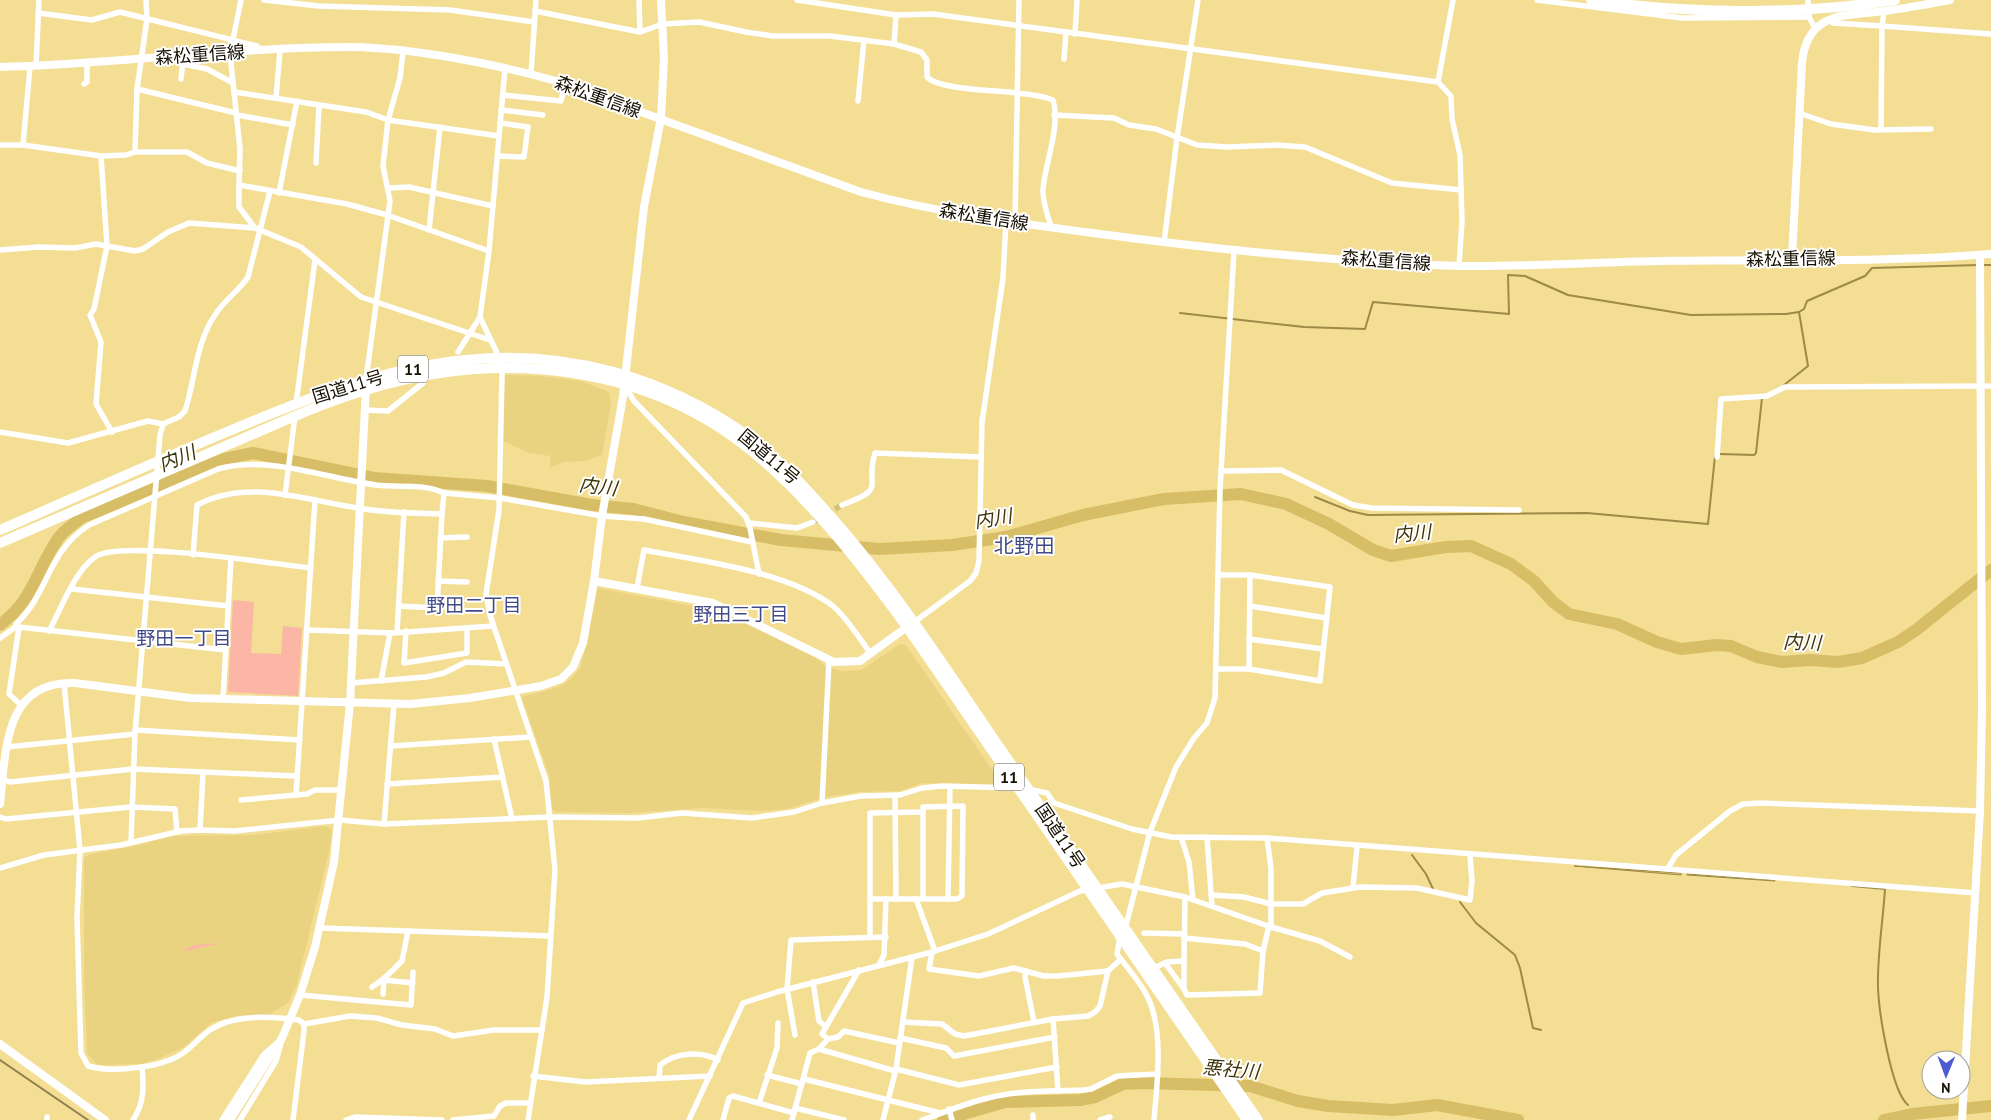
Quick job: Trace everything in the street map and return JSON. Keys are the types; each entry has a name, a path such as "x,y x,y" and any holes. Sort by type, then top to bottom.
{"highway":[{"path":"1591,0 1682,8 1760,10 1821,8 1895,0"},
{"name":"国道11号","path":"0,530 296,403 465,360 500,362 563,361 624,380 676,393 711,412 770,454 871,571 1225,1080 1235,1095 1247,1120"},
{"name":"国道11号","path":"0,543 157,478 366,384 422,378 500,362"},
{"name":"国道11号","path":"1123,933 1154,968 1225,1080"},
{"name":"国道11号","path":"1235,1095 1258,1120"}],"street":[{"path":"23,145 39,0"},
{"path":"135,152 138,90 147,19 146,0"},
{"path":"241,0 230,54 240,171 239,207 258,229"},
{"path":"264,0 319,6 450,10 534,22"},
{"path":"531,74 536,0"},
{"path":"639,0 640,32"},
{"path":"0,804 1,779 12,722 21,705 38,691 64,683 223,700 394,704 515,691 562,679 574,667 583,644 594,581 602,515 624,380 644,207 661,118 664,91 663,24 660,0"},
{"path":"797,0 896,14 934,14 1075,34 1190,47 1438,82 1451,96 1452,119 1460,155 1462,221 1459,266"},
{"path":"594,581 713,603 834,662 854,663 871,654 970,581 976,573 981,534 981,457 986,389 1010,222 1018,93 1020,0"},
{"path":"1075,34 1077,0"},
{"path":"1164,243 1177,138 1198,0"},
{"path":"1438,82 1453,0"},
{"path":"1536,0 1682,18 1809,17"},
{"path":"1808,0 1809,17 1815,28"},
{"path":"1792,259 1803,48 1815,28 1830,19 1950,0"},
{"path":"536,11 640,32 663,24 699,22 773,36 830,36 894,44 921,52 927,60 927,77 932,82 1018,93 1053,100 1054,116 1051,147 1043,188 1051,227"},
{"path":"1881,129 1882,26 1884,11"},
{"path":"38,14 92,20 120,12 257,46 261,51"},
{"path":"894,44 896,14"},
{"path":"1830,19 1833,23 1991,34"},
{"path":"1064,59 1066,32"},
{"path":"858,101 864,40"},
{"name":"森松重信線","path":"0,67 142,59 183,60 261,51 353,47 403,52 505,68 565,84 861,192 899,202 1010,222 1234,251 1459,266 1930,258 1991,254"},
{"path":"276,98 280,50"},
{"path":"240,1120 276,1061 282,1038 300,995 320,928 334,862 340,820 350,703 366,384 390,201 383,166 388,120 400,78 403,52"},
{"path":"181,79 183,60 233,83"},
{"path":"84,84 86,82 87,62"},
{"path":"458,352 468,333 480,317 494,206 505,68"},
{"path":"502,95 561,102 565,84"},
{"path":"138,90 236,114 292,125"},
{"path":"234,92 366,112 388,120 499,136"},
{"path":"279,193 297,101"},
{"path":"316,163 320,105"},
{"path":"501,110 544,115"},
{"path":"1799,113 1831,124 1881,129 1932,129"},
{"path":"1054,116 1114,118 1129,125 1156,129 1197,145 1227,147 1276,145 1305,148 1392,183 1461,190"},
{"path":"498,156 524,158 528,127 500,123"},
{"path":"429,230 431,192 440,127"},
{"path":"0,145 23,145 101,156 126,155 135,152 187,152 207,163 240,171"},
{"path":"101,156 107,246 94,309 90,315 101,342 96,404 112,432"},
{"path":"239,185 347,204 489,251"},
{"path":"388,188 409,187 494,206"},
{"path":"0,432 68,443 148,421 163,424 179,417 185,411 204,334 214,315 242,287 248,277 258,229 270,191"},
{"path":"0,250 39,246 75,248 96,244 126,250 143,249 168,232 189,223 258,229 301,247 361,298 490,340"},
{"path":"1154,1120 1158,1077 1156,1030 1149,998 1121,959 1117,948 1137,886 1150,832 1176,767 1194,738 1208,723 1215,698 1220,489 1234,251"},
{"path":"1962,1119 1980,812 1982,708 1979,385 1980,255"},
{"path":"285,495 315,260"},
{"path":"480,317 500,362 500,495 486,594 506,664 546,781 555,870 549,980 533,1076 528,1120"},
{"path":"365,410 388,411 423,382 422,378"},
{"path":"624,380 634,401 746,517 750,526 760,574"},
{"path":"1717,457 1720,399 1767,396 1785,386 1991,386"},
{"path":"132,842 131,807 138,691 157,495 158,461 163,424"},
{"path":"842,506 866,496 871,491 873,483 872,464 875,453 981,457"},
{"path":"0,638 18,626 29,613 57,556 70,539 89,525 227,466 249,464 288,467 436,489 444,493 500,495 752,541"},
{"path":"1221,471 1281,470 1353,505 1372,508 1519,510"},
{"path":"193,555 197,505 239,491 285,495 360,509 442,514"},
{"path":"399,606 437,608 444,493"},
{"path":"296,794 315,500"},
{"path":"381,681 399,606 404,512"},
{"path":"750,526 797,528 813,522"},
{"path":"440,538 468,538"},
{"path":"49,631 79,573 94,557 105,552 152,550 311,568"},
{"path":"637,588 644,550 760,574 801,589 832,606 871,654"},
{"path":"223,700 231,559"},
{"path":"1216,669 1249,669 1320,680 1330,587 1250,575 1218,574"},
{"path":"1249,669 1250,575"},
{"path":"438,581 467,582"},
{"path":"72,588 228,606"},
{"path":"1250,606 1326,618"},
{"path":"18,626 225,650"},
{"path":"18,626 9,694 21,705"},
{"path":"307,630 393,632 494,626"},
{"path":"406,631 404,663 467,653 467,628"},
{"path":"1249,639 1323,649"},
{"path":"822,803 830,660"},
{"path":"351,683 426,677 444,673 466,662 506,664"},
{"path":"64,683 80,850 78,918 81,1052 88,1066 97,1068 142,1067 186,1052 204,1033 227,1022 249,1019 289,1019 299,1020 304,1024 350,1016 376,1018 402,1025 435,1029 453,1036 494,1030 542,1030"},
{"path":"384,824 394,704"},
{"path":"7,747 70,742 135,732 300,740"},
{"path":"391,746 530,736"},
{"path":"494,739 512,819"},
{"path":"1,779 10,782 133,769 297,776"},
{"path":"200,830 203,773"},
{"path":"388,784 503,778"},
{"path":"0,868 44,855 132,842 177,832 200,830 235,831 340,820 384,824 550,817 638,818 682,813 752,818 794,812 822,803 861,796 895,795 922,788 950,787 1023,789 1047,793 1054,804 1077,812 1132,829 1181,837 1267,838 1470,855 1976,892"},
{"path":"948,899 950,787"},
{"path":"241,800 307,794 315,790 342,790"},
{"path":"895,795 896,899"},
{"path":"1668,868 1676,855 1728,812 1743,804 1760,803 1980,812"},
{"path":"870,899 886,899 896,899 920,899 948,899 962,896 963,806 923,806 920,899 934,951 929,969 974,976 1008,968 1058,976 1108,971"},
{"path":"0,817 6,819 131,807 175,809 177,832"},
{"path":"870,936 870,813 923,812"},
{"path":"1181,837 1189,862 1193,900"},
{"path":"1207,837 1212,906"},
{"path":"1165,963 1187,995 1260,993 1263,952 1270,927 1271,868 1267,838"},
{"path":"1353,887 1357,846"},
{"path":"1211,895 1244,897 1271,904 1303,904 1322,893 1353,887 1417,888 1470,900 1472,882 1470,855"},
{"path":"689,1120 744,1003 786,989 912,957 988,934 1080,891 1122,884 1185,897 1270,927 1320,941 1350,957"},
{"path":"1184,989 1185,897"},
{"path":"879,965 884,955 886,937 886,899"},
{"path":"320,928 550,936"},
{"path":"383,994 386,975 402,961 408,931"},
{"path":"1144,932 1245,944 1263,952"},
{"path":"795,1035 786,989 791,940 870,936 886,937"},
{"path":"883,1120 896,1070 912,957"},
{"path":"903,1022 942,1024 955,1034 964,1036 1053,1018 1088,1016 1100,1006 1108,971 1121,959"},
{"path":"1154,968 1165,963 1184,961"},
{"path":"860,970 822,1034 828,1038 838,1037 844,1031 946,1048 954,1056 1055,1037"},
{"path":"1026,971 1025,977 1034,1022"},
{"path":"300,995 411,1005 413,972"},
{"path":"372,987 384,980 412,983"},
{"path":"813,982 819,1021 826,1027"},
{"path":"1053,1018 1058,1091"},
{"path":"759,1103 777,1048 778,1023"},
{"path":"293,1120 304,1024"},
{"path":"222,1120 264,1054 282,1038"},
{"path":"230,1120 282,1038"},
{"path":"792,1120 810,1053 819,1049 828,1038"},
{"path":"0,1044 105,1120"},
{"path":"819,1049 959,1085 1056,1067"},
{"path":"659,1078 660,1065 668,1059 694,1053 709,1055 718,1060"},
{"path":"134,1120 143,1094 142,1067"},
{"path":"767,1075 803,1081 940,1113"},
{"path":"533,1076 585,1082 710,1076"},
{"path":"922,1120 998,1096 1026,1091 1092,1089 1116,1076 1158,1077"},
{"path":"723,1120 730,1098 733,1096 844,1120"},
{"path":"453,1120 494,1116 500,1106 506,1103 529,1103"},
{"path":"949,1111 952,1120"},
{"path":"346,1120 355,1117 442,1120"},
{"path":"1100,1120 1110,1117"}],"shaded area":[{"path":"505,375 540,376 581,381 609,392 611,403 602,455 585,461 563,462 550,468 550,456 529,453 503,441"},
{"path":"598,588 724,612 816,657 824,666 841,671 861,670 900,644 906,645 1000,781 997,785 923,783 900,791 859,792 826,797 786,809 762,811 702,808 630,813 556,812 552,809 549,775 522,699 523,696 563,685 573,677 581,666"},
{"path":"233,600 254,602 251,653 281,654 283,626 302,628 298,696 228,692"},
{"path":"323,826 331,828 332,832 329,852 297,984 288,1003 269,1015 236,1016 211,1023 184,1047 158,1059 141,1064 98,1065 87,1054 84,983 84,858 90,854 135,846 172,836 255,835"},
{"path":"1574,866 1681,873 1681,875"},
{"path":"1687,875 1775,880 1775,881"},
{"path":"222,943 185,951 184,950 195,945"}],"waterway":[{"path":"1180,313 1304,327 1365,329 1373,302 1509,314 1508,275 1525,276 1568,295 1691,315 1786,314 1799,312 1804,309 1807,301 1865,276 1872,268 1979,265"},
{"path":"1983,265 1991,265"},
{"path":"1784,385 1808,366 1799,312"},
{"path":"1720,454 1754,455 1756,453 1762,398"},
{"name":"内川","path":"0,625 20,606 59,537 81,518 224,459 253,453 374,478 487,486 592,505 633,509 684,522 781,540 879,549 952,545 1006,537 1083,515 1164,499 1241,494 1286,504 1329,524 1373,550 1391,556 1446,547 1471,546 1511,564 1534,581 1553,602 1569,614 1617,624 1657,642 1681,649 1717,645 1731,646 1757,657 1782,662 1810,660 1838,662 1862,658 1898,642 1916,630 1991,570"},
{"path":"1315,497 1350,511 1368,515 1587,513 1708,524 1715,456"},
{"path":"1412,855 1426,874 1433,889"},
{"path":"1852,886 1885,889 1878,964 1879,999 1883,1032 1891,1068 1896,1084 1908,1105"},
{"path":"1460,902 1476,923 1515,955 1520,968 1533,1028 1541,1030"},
{"name":"悪社川","path":"943,1120 1005,1102 1080,1100 1095,1097 1123,1084 1144,1083 1250,1086 1298,1101 1328,1106 1393,1110 1437,1105 1518,1120"},
{"name":"悪社川","path":"1884,1120 1912,1114 1991,1106"}],"tunnel":[{"path":"813,522 842,505"}],"railway":[{"path":"0,1060 88,1120"}],"district":[{"name":"北野田","path":"1024,546"},
{"name":"野田二丁目","path":"474,605"},
{"name":"野田三丁目","path":"741,614"},
{"name":"野田一丁目","path":"184,638"}]}
